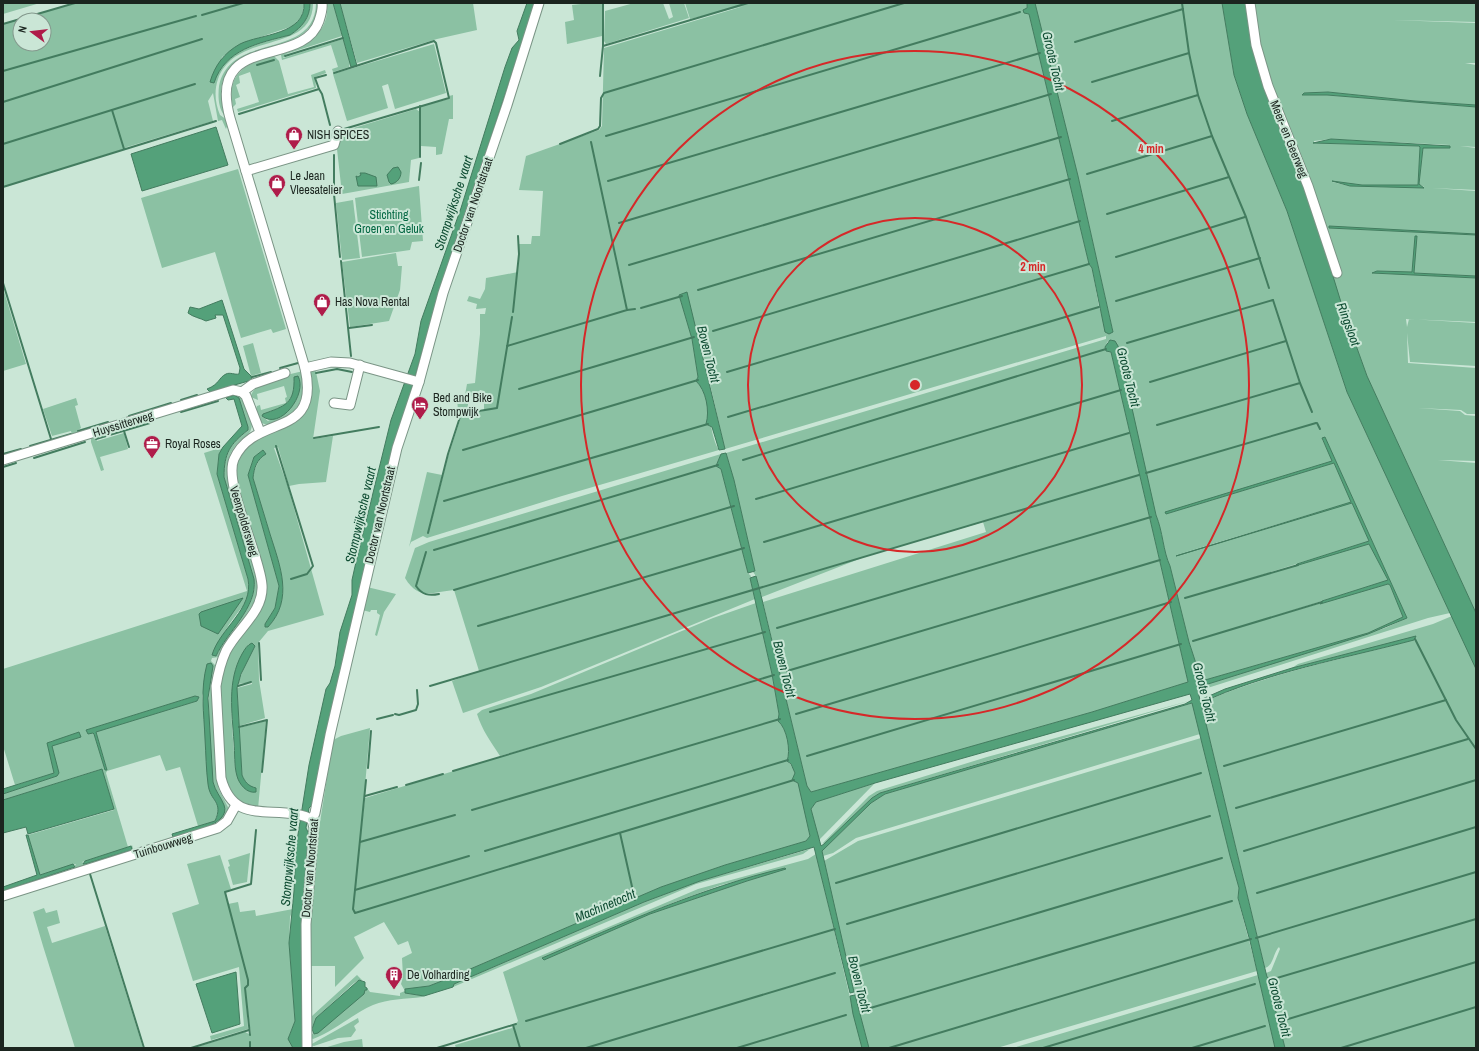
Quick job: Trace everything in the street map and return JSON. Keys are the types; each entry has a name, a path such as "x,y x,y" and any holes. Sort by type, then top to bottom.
{"street":[{"name":"Veenpoldersweg","path":"236,805 224,789 221,778 216,686 226,651 256,608 262,594 262,579 231,480 232,463 238,449 246,440 260,432 290,421 302,409 308,395 308,379 306,368 227,108 226,89 228,81 234,70 244,60 293,45 306,38 318,24 322,3"},
{"name":"Doctor van Noortstraat","path":"307,1046 306,924 314,828 311,819 315,813 330,735 389,478 443,294 506,110 540,3"},
{"name":"Meer- en Geerweg","path":"1250,3 1256,45 1268,86 1308,186 1337,273"},
{"path":"246,171 334,145 338,131"},
{"path":"306,368 331,362 360,365 417,382"},
{"path":"334,403 350,405 360,365"},
{"name":"Huyssitterweg","path":"3,460 220,393 233,390 242,392 253,384 285,373"},
{"path":"242,392 260,432"},
{"path":"236,805 249,811 276,811 298,814 311,819"},
{"name":"Tuinbouwweg","path":"3,896 218,828 227,821 236,805"}],"green space":[{"path":"3,3 40,3 3,14"},
{"path":"77,3 304,3 302,16 293,26 240,44 222,57 217,74 231,58 249,47 290,35 302,25 309,13 310,3 313,3 310,19 301,30 288,37 256,47 240,54 227,64 218,79 216,92 216,102 220,115 227,120 228,124 226,129 222,120 218,121 213,93 208,101 213,121 3,187 3,24 12,21 12,52 52,52 52,12 45,12"},
{"path":"316,3 318,3 312,23 302,33 312,21"},
{"path":"327,3 333,3 342,36 286,54 283,58 343,39 350,63 349,67 333,72 332,69 338,67 331,45 282,60 281,55 283,52 300,46 321,30 327,13"},
{"path":"340,3 473,3 477,30 437,39 357,63"},
{"path":"602,3 602,36 567,44 565,22 574,20 572,5"},
{"path":"634,3 663,3 669,19 673,17 669,3 684,3 689,18 606,44 604,41 605,11"},
{"path":"685,3 1027,3 1026,13 1029,14 1089,264 1092,268 1099,307 1109,334 1113,331 1078,176 1035,3 1222,3 1234,75 1247,114 1287,211 1347,392 1450,613 1428,618 1198,691 1208,684 1385,628 1407,618 1325,437 1322,439 1333,461 1167,512 1166,514 1334,463 1351,502 1176,555 1352,503 1369,541 1236,583 1369,544 1388,580 1259,621 1388,584 1390,585 1403,617 1368,633 1205,680 1201,679 1189,642 1112,340 1107,342 1106,351 1111,352 1188,682 1092,712 811,792 807,786 763,602 986,532 983,522 872,554 762,597 756,576 753,572 755,571 734,480 726,453 1106,339 1106,336 725,449 699,336 679,295 692,339 698,377 696,381 705,395 715,442 719,450 562,496 427,538 423,536 411,542 409,547 427,472 442,475 428,535 448,457 462,414 484,411 484,391 480,390 475,396 468,396 468,410 458,410 457,399 460,395 465,395 467,384 475,383 480,334 480,314 485,314 486,308 476,309 477,304 467,301 469,296 480,299 485,289 486,278 518,272 519,244 531,244 532,236 540,236 543,191 519,190 526,156 599,130 602,126 604,48 744,6 690,19"},
{"path":"1247,3 1476,3 1476,22 1392,20 1476,23 1476,63 1465,63 1476,65 1476,105 1415,101 1328,92 1302,94 1476,107 1476,147 1460,146 1476,148 1476,190 1432,188 1476,191 1476,234 1329,227 1476,235 1476,276 1414,273 1416,236 1412,272 1376,273 1476,278 1476,322 1417,319 1476,323 1476,366 1410,362 1407,333 1408,363 1476,368 1476,414 1467,414 1461,410 1418,408 1460,411 1465,415 1476,416 1476,461 1438,460 1476,463 1476,613 1367,376 1264,88","holes":["1331,139 1450,145 1423,148 1419,184 1424,187 1350,186 1332,182 1362,185 1418,185 1420,147 1314,143 1314,141","1406,319 1409,319 1407,327"]},
{"path":"302,33 281,45 242,59 228,70 221,88 225,116 222,112 219,101 219,86 226,69 239,58 254,51 288,40"},
{"path":"434,44 446,93 395,109 388,84 382,86 388,108 347,121 333,74"},
{"path":"273,55 279,61 288,94 314,87 311,75 325,70 326,73 315,77 316,88 238,112 237,109 259,102 250,72 239,76 240,83 236,85 240,97 235,99 236,104 233,107 232,86 235,78 240,72 254,62"},
{"path":"453,95 453,119 449,119 442,154 436,155 436,147 421,146 421,106 449,99 449,96"},
{"path":"416,109 420,112 419,158 411,160 409,182 342,194 337,149 344,131"},
{"path":"238,169 286,329 273,333 271,329 241,338 215,252 162,268 141,198"},
{"name":"Stichting Groen en Geluk","path":"419,186 423,241 412,242 410,250 362,257 355,198"},
{"path":"353,200 360,258 342,260 336,203"},
{"path":"396,253 398,266 402,266 400,290 389,321 350,327 342,262"},
{"path":"3,288 26,364 3,371"},
{"path":"253,343 261,373 251,376 243,346"},
{"path":"315,367 320,391 313,439 333,436 326,482 289,486 278,447 274,448 288,487 324,615 268,631 258,643 259,680 265,718 239,726 237,688 252,684 252,682 238,684 247,659 255,646 249,644 241,658 236,672 232,704 235,767 237,776 251,787 245,782 242,775 239,728 266,721 258,809 243,804 235,797 226,781 219,699 224,667 230,652 261,608 266,591 264,573 237,485 236,472 241,454 252,443 296,421 307,410 312,393 309,369","holes":["263,450 253,478 278,558 281,570 283,594 281,606 276,617 268,627 265,624 275,608 279,586 248,475 254,457"]},
{"path":"303,371 303,394 297,407 287,417 274,424 262,423 255,412 257,406 260,405 261,410 286,403 285,398 287,397 284,386 257,394 258,400 251,397 253,391 264,383","holes":["294,377 300,381 295,402 287,410 268,421 262,416 263,414 277,409 287,403 293,393"]},
{"path":"227,394 238,395 244,402 251,417 252,423 250,432 233,448 229,458 227,474 256,572 258,588 256,599 219,657 212,658 211,661 216,666 212,701 217,780 219,790 229,809 222,822 220,819 223,804 215,789 211,769 209,696 213,666 202,696 213,798 219,808 215,821 198,826 180,767 166,771 160,755 107,771 106,773 128,847 82,862 85,864 132,850 132,845 134,852 3,893 3,891 74,867 76,864 40,875 28,835 114,810 101,769 3,800 3,794 57,776 52,746 80,737 50,741 54,773 15,785 3,746 3,669 247,591 204,453 223,447 219,454 217,474 248,579 250,591 245,603 230,623 213,651 216,656 250,604 255,584 224,477 225,462 229,450 232,445 248,430 239,398 227,396 224,399","holes":["195,696 199,697 197,701 96,732 107,769 105,770 94,734 86,730"]},
{"path":"76,398 78,405 75,406 81,428 78,430 79,432 72,435 71,431 52,436 43,409"},
{"path":"147,420 150,421 96,438 97,441 124,433 128,449 100,457 104,470 101,471 91,442 91,436"},
{"path":"721,454 716,466 721,469 748,573 751,576 750,578 755,599 541,687 463,713 452,681 479,671 454,590 433,593 421,592 415,590 405,578 415,548 429,542"},
{"path":"367,587 396,594 384,612 377,636 375,635 380,615 377,613 377,610 371,610 370,612 362,610"},
{"path":"756,603 772,674 779,714 778,721 786,734 789,751 787,761 796,775 805,807 810,836 806,841 725,865 661,887 447,979 429,986 410,989 405,993 424,996 422,997 391,1000 373,1005 321,1036 313,1039 310,1037 310,1034 314,1034 367,988 370,992 400,996 400,993 405,991 401,984 403,977 402,958 412,953 408,941 398,945 384,922 354,937 364,958 335,987 335,966 310,966 311,879 333,740 341,736 370,728 361,833 365,798 582,732 500,756 479,720 477,714 482,710 531,694 713,618"},
{"path":"1452,616 1476,669 1476,1048 1285,1048 1269,984 1271,980 1267,977 1266,973 1271,971 1280,949 1279,947 1272,962 1265,968 1201,703 1227,692 1280,675 1414,640 1351,653 1292,668 1298,664 1433,624"},
{"path":"1192,700 880,793 872,798 824,844 823,843 869,796 877,791 987,757"},
{"path":"1193,703 1200,734 856,838 833,853 823,856 822,851 871,803 885,794"},
{"path":"1201,738 1239,888 1238,899 1257,971 997,1048 869,1048 854,992 824,861 858,841"},
{"path":"875,783 819,840 811,809 816,802"},
{"path":"810,849 803,854 696,884 453,987 454,984 644,902 700,881"},
{"path":"250,853 247,882 233,885 228,867 230,866 228,860"},
{"path":"816,854 862,1048 456,1048 455,1045 512,1028 518,1021 503,972 698,889 808,859","holes":["785,869 650,914 544,960 542,958 675,902 721,885"]},
{"path":"220,855 231,889 225,892 228,904 238,902 240,912 255,910 256,916 293,909 290,917 289,943 295,1021 289,1036 293,1048 251,1048 250,1042 249,1048 194,1048 245,1032 251,1035 246,997 248,1029 211,1040 210,1036 244,1026 239,967 193,981 172,913 199,904 187,864"},
{"path":"44,908 46,913 57,910 60,923 47,927 52,943 105,926 143,1048 75,1048 33,912"},
{"path":"357,975 362,980 354,983 316,1018 313,1027 310,1027 310,1019 312,1016"},
{"path":"1258,975 1275,1048 1013,1048"},
{"path":"358,1018 359,1022 354,1026 356,1030 351,1037 338,1038 314,1046 310,1045"},
{"path":"362,1039 363,1048 324,1048 344,1042"}],"shaded area":[{"path":"304,3 310,3 309,13 298,29 290,35 244,49 226,62 214,83 210,82 217,65 229,51 240,44 280,32 298,22 303,14"},
{"path":"333,3 340,3 357,66 351,67"},
{"path":"527,3 535,3 432,317 380,501 313,804 309,808 306,828 309,834 303,915 303,1048 293,1048 288,1039 295,1021 289,943 294,891 296,847 309,765 326,689 330,683 335,666 340,632 352,595 352,580 356,562 391,420 415,354 421,321 461,208 505,67 512,48 519,40 517,31"},
{"path":"1027,3 1035,3 1078,176 1113,332 1109,334 1105,332 1092,268 1089,264 1029,14 1024,13 1023,10 1027,8"},
{"path":"1222,3 1247,3 1264,88 1309,198 1344,312 1367,376 1476,613 1476,669 1347,392 1287,211 1247,114 1234,75"},
{"path":"1328,92 1415,101 1476,105 1476,107 1327,95 1302,95 1304,93"},
{"path":"216,127 228,165 142,191 131,154"},
{"path":"1331,139 1450,146 1450,148 1423,148 1419,184 1424,188 1350,186 1332,181 1362,185 1418,185 1420,147 1313,143"},
{"path":"398,167 401,172 400,176 397,181 391,184 387,175 393,168"},
{"path":"360,173 365,173 376,177 377,186 358,186 356,176 358,177 361,175"},
{"path":"1329,226 1476,234 1476,235 1329,228"},
{"path":"1415,236 1417,236 1414,273 1476,276 1476,278 1372,273 1377,271 1412,272"},
{"path":"687,292 725,449 719,450 712,427 706,424 708,413 705,395 696,381 698,377 692,339 679,295"},
{"path":"222,300 244,369 251,376 252,380 210,392 207,389 214,385 223,376 229,373 239,374 240,368 223,315 215,315 216,318 206,321 188,313 190,307 199,309"},
{"path":"1110,340 1115,341 1118,346 1156,515 1189,642 1201,679 1205,680 1368,633 1403,617 1390,585 1388,584 1320,604 1322,601 1388,580 1369,544 1295,566 1297,564 1369,541 1352,503 1176,556 1351,502 1334,463 1166,514 1165,512 1332,461 1322,438 1325,437 1407,618 1368,634 1208,684 1198,691 1200,700 1225,689 1292,668 1416,636 1414,640 1306,667 1251,683 1225,692 1201,703 1267,977 1271,980 1269,984 1285,1048 1275,1048 1250,941 1238,898 1239,888 1192,703 885,794 871,803 822,851 854,992 850,993 814,847 700,881 644,902 454,984 453,987 424,996 405,993 405,989 429,986 447,979 661,887 725,865 806,841 810,836 798,783 792,780 795,773 791,764 787,761 789,752 786,734 778,721 779,714 772,674 750,578 756,576 807,786 811,792 1092,712 1188,682 1111,352 1106,351 1105,347","holes":["1190,694 1192,700 1185,704 880,793 872,798 821,846 811,809 816,802 875,783"]},
{"path":"298,376 300,384 296,401 284,415 277,419 269,419 262,416 263,414 277,409 287,403 293,393 294,377"},
{"path":"234,395 239,398 248,430 232,445 229,450 225,462 224,477 254,579 254,589 247,609 216,656 212,655 216,645 241,609 249,590 248,579 217,474 219,454 223,447 242,426 234,399 228,400 226,398"},
{"path":"263,450 266,454 260,458 256,464 253,478 278,558 281,570 283,594 281,605 276,616 268,627 265,627 265,624 275,608 279,586 248,475 254,457"},
{"path":"726,453 734,480 755,571 748,573 721,469 716,466 721,454"},
{"path":"243,598 218,634 201,626 199,614 201,612"},
{"path":"252,643 255,646 241,674 237,688 242,775 247,783 256,788 256,792 247,790 238,779 235,764 232,719 232,686 234,675 242,654"},
{"path":"211,663 213,666 208,698 213,782 224,805 225,812 215,823 197,831 173,837 172,834 215,821 217,814 217,805 211,795 208,784 203,710 205,674 207,664"},
{"path":"195,696 199,697 197,701 96,732 107,770 105,770 94,734 88,734 86,730"},
{"path":"79,732 81,737 52,746 59,773 57,776 3,794 3,789 54,773 47,743"},
{"path":"102,769 114,809 28,834 26,827 3,833 3,800"},
{"path":"26,835 28,835 40,875 73,864 75,867 3,891 3,887 37,875"},
{"path":"131,846 132,850 83,864 85,861"},
{"path":"786,869 650,914 544,960 542,958 692,896 753,876"},
{"path":"236,972 240,1024 212,1033 196,984"},
{"path":"359,980 365,982 365,987 367,990 365,990 364,994 318,1033 314,1034 312,1029 316,1018"},
{"path":"855,995 869,1048 862,1048 853,1014 850,996"}],"waterway":[{"path":"3,24 75,3"},
{"path":"202,15 243,3"},
{"path":"603,3 603,46"},
{"path":"600,76 603,46 748,3"},
{"path":"560,144 598,129 600,126 601,98 604,93 904,3"},
{"path":"1182,3 1189,53 1198,95 1212,136 1246,217 1269,288"},
{"path":"1075,42 1183,9"},
{"path":"606,136 1020,12"},
{"path":"3,71 196,16"},
{"path":"285,56 343,38"},
{"path":"3,102 202,39"},
{"path":"334,73 434,41 436,43 449,98 344,129"},
{"name":"Groote Tocht","path":"608,181 1040,53"},
{"path":"1092,82 1189,53"},
{"path":"257,65 274,60"},
{"path":"239,114 319,89 315,78 326,75"},
{"path":"3,144 195,84"},
{"path":"319,89 322,94 330,125"},
{"name":"Groote Tocht","path":"619,223 1051,94"},
{"path":"1112,121 1198,95"},
{"path":"420,106 420,157"},
{"path":"112,110 124,149"},
{"path":"3,187 216,121"},
{"path":"1087,174 1212,136"},
{"path":"629,265 1061,137"},
{"path":"507,346 627,310 591,142"},
{"path":"334,155 334,194 340,257"},
{"path":"419,180 421,163"},
{"path":"1107,214 1229,177"},
{"path":"698,290 1070,179"},
{"path":"1116,257 1245,217"},
{"name":"Boven Tocht","path":"713,331 1080,221"},
{"path":"513,312 519,254 518,236"},
{"path":"1116,301 1260,258"},
{"path":"341,261 351,356"},
{"name":"Boven Tocht","path":"727,372 1089,264"},
{"path":"3,283 51,439"},
{"path":"641,308 682,296"},
{"path":"1273,300 1300,383 1312,412"},
{"name":"Groote Tocht","path":"1127,343 1273,300"},
{"path":"728,417 1099,307"},
{"path":"627,310 635,309"},
{"path":"428,533 448,454 461,414 497,408 512,317"},
{"path":"349,328 372,325"},
{"name":"Boven Tocht","path":"519,389 694,337"},
{"path":"1150,382 1286,341"},
{"path":"743,460 1106,349"},
{"path":"280,368 298,363"},
{"path":"316,373 337,369 352,372"},
{"path":"252,377 271,372"},
{"path":"463,450 698,380"},
{"path":"1157,425 1300,383"},
{"name":"Groote Tocht","path":"756,499 1121,390"},
{"path":"181,400 197,395"},
{"path":"181,412 218,401"},
{"path":"129,416 171,403"},
{"path":"78,431 108,422"},
{"path":"96,439 150,423"},
{"path":"1146,473 1316,423"},
{"path":"1317,423 1320,429"},
{"path":"444,501 708,424"},
{"path":"314,438 379,427"},
{"path":"124,431 129,447"},
{"path":"764,542 1129,433"},
{"path":"30,446 71,434"},
{"path":"34,458 85,442"},
{"path":"276,446 313,566 307,574 291,579"},
{"path":"3,454 21,449"},
{"path":"3,467 16,463"},
{"path":"434,550 718,465"},
{"path":"430,686 1139,475"},
{"path":"454,590 734,506"},
{"path":"777,628 1151,517"},
{"path":"478,626 744,548"},
{"path":"426,552 416,586 426,594 439,594"},
{"name":"Boven Tocht","path":"787,671 1160,560"},
{"path":"1185,598 1298,565"},
{"path":"796,714 1171,602"},
{"path":"1193,641 1322,602"},
{"path":"490,712 765,632"},
{"path":"1415,639 1456,720 1476,749"},
{"path":"259,643 261,680"},
{"path":"807,756 1181,644"},
{"name":"Boven Tocht","path":"453,771 774,675"},
{"path":"238,686 251,682"},
{"path":"395,714 399,715 416,710 418,704 417,690"},
{"path":"1224,766 1446,700"},
{"path":"377,719 393,715"},
{"path":"472,810 780,719"},
{"path":"239,727 267,720 262,772"},
{"path":"368,768 371,731"},
{"path":"1236,808 1468,739"},
{"path":"485,851 788,760"},
{"path":"836,883 1201,773"},
{"path":"406,785 443,774"},
{"path":"366,780 353,909 355,913 794,780"},
{"path":"1244,851 1476,780"},
{"path":"365,796 397,787"},
{"path":"360,842 455,815"},
{"path":"847,924 1210,816"},
{"path":"1257,893 1476,827"},
{"path":"250,1035 245,988 248,985 248,980 225,892 251,884 256,830"},
{"name":"Machinetocht","path":"620,833 635,900"},
{"path":"355,890 469,856"},
{"name":"Boven Tocht","path":"856,967 1222,858"},
{"path":"1256,938 1476,872"},
{"path":"90,874 144,1048"},
{"name":"Boven Tocht","path":"867,1009 1232,901"},
{"name":"Groote Tocht","path":"1270,980 1476,919"},
{"path":"526,1021 835,929"},
{"path":"889,1048 1251,939"},
{"name":"Groote Tocht","path":"1285,1020 1476,962"},
{"path":"586,1048 835,973"},
{"path":"1043,1048 1255,984"},
{"path":"1341,1048 1476,1007"},
{"path":"737,1048 846,1015"},
{"path":"437,1048 516,1024"},
{"path":"513,1025 520,1048"},
{"path":"1192,1048 1265,1026"},
{"path":"191,1048 249,1030"},
{"path":"250,1042 250,1048"}],"place":[{"name":"NISH SPICES","path":"294,150"},
{"name":"Le Jean Vleesatelier","path":"277,198"},
{"name":"Has Nova Rental","path":"322,317"},
{"name":"Bed and Bike Stompwijk","path":"420,420"},
{"name":"Royal Roses","path":"152,459"},
{"name":"De Volharding","path":"394,990"}],"water label":[{"name":"Stompwijksche vaart","path":"453,203"},
{"name":"Ringsloot","path":"1349,324"},
{"name":"Stompwijksche vaart","path":"360,515"},
{"name":"Stompwijksche vaart","path":"289,857"}]}
